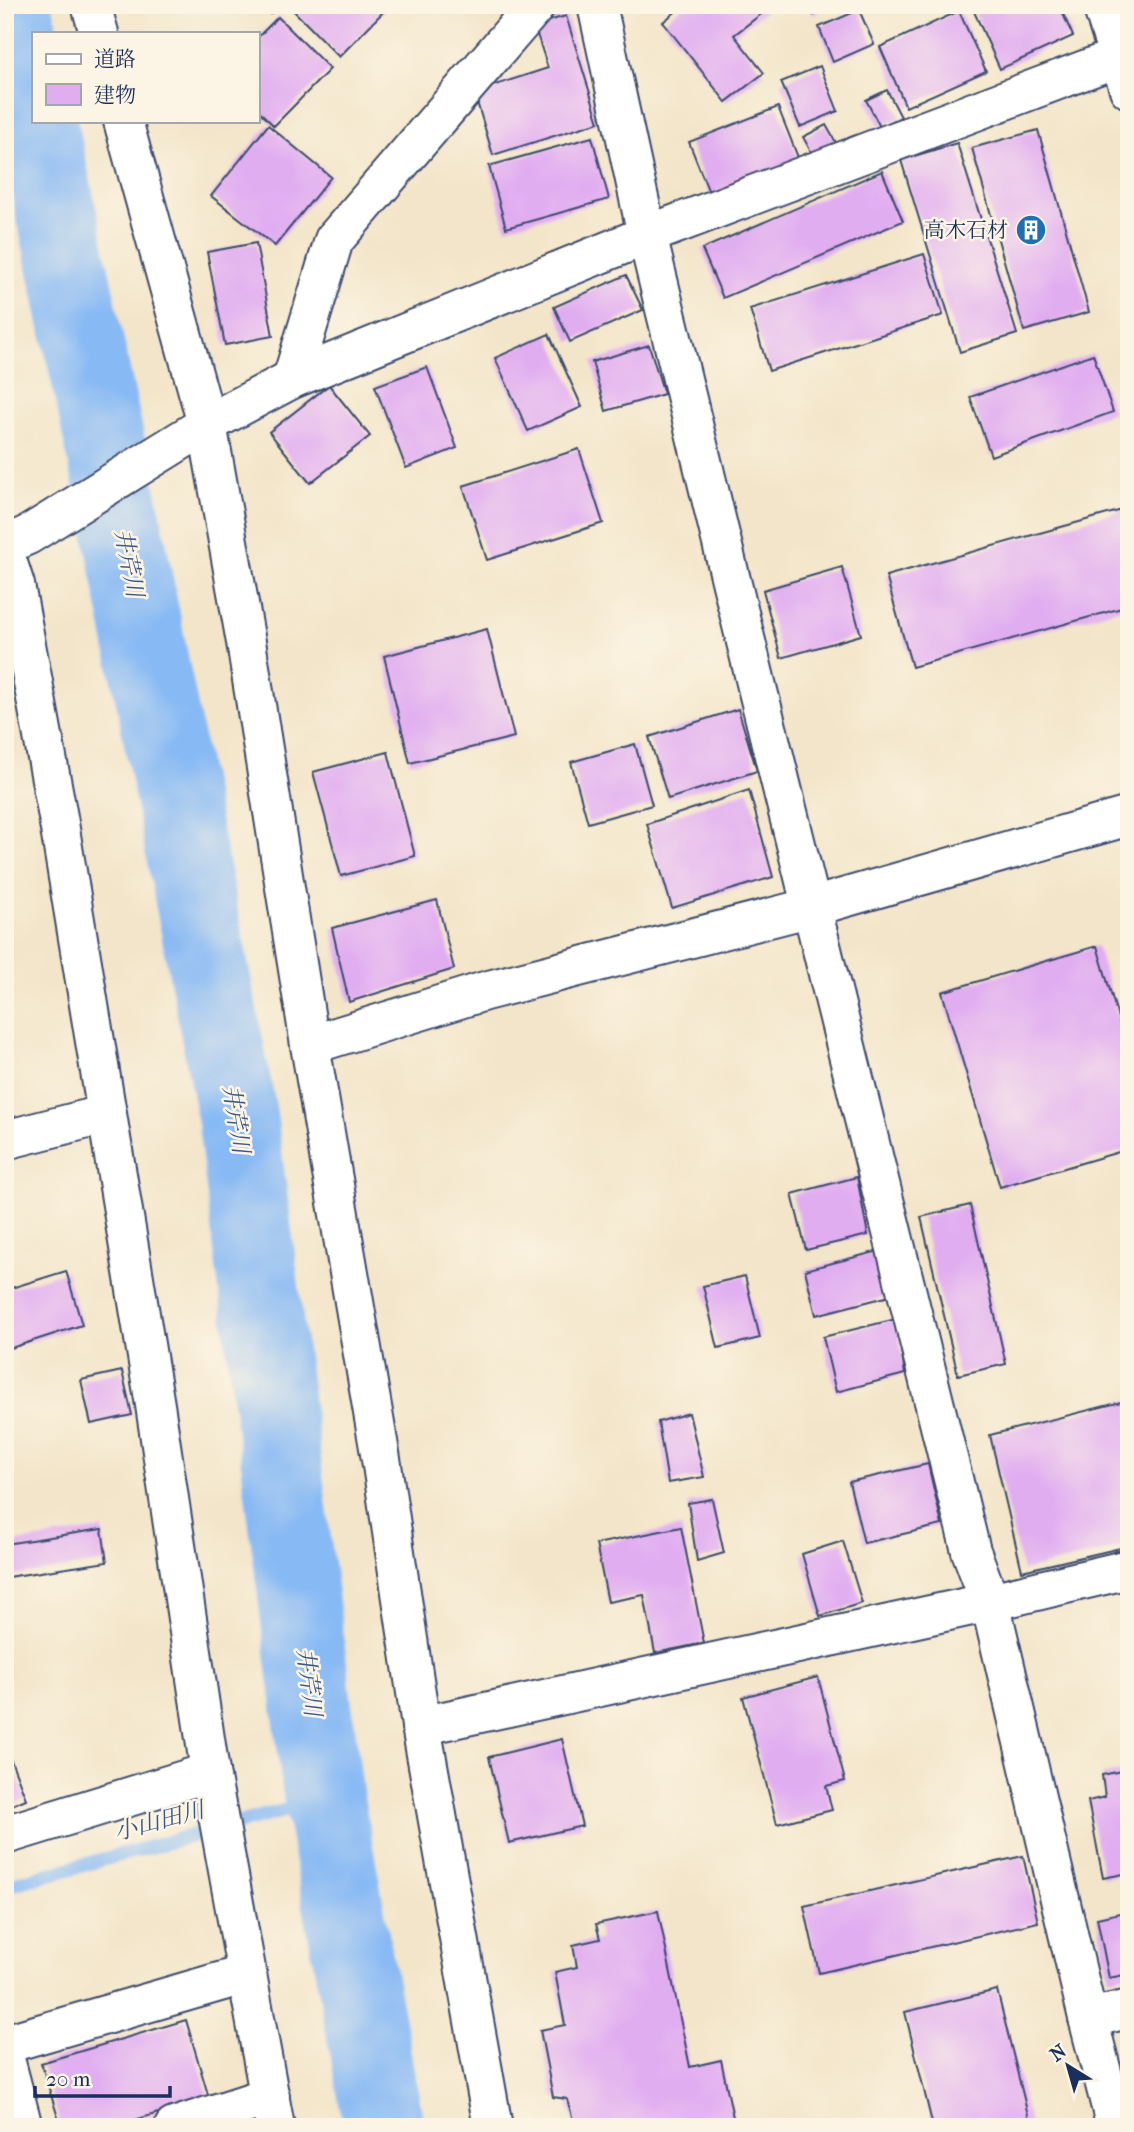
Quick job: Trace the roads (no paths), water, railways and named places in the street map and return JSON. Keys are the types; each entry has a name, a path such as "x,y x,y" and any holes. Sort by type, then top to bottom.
{"street":[{"path":"91,5 99,32"},
{"path":"292,379 334,240 536,5"},
{"path":"597,5 647,235 971,1551 990,1602 1116,2127"},
{"path":"174,2127 272,2111 210,1772 155,1405 56,804 15,585 13,545 194,433 292,379 647,235 1124,73 1102,5"},
{"path":"123,122 194,433 247,649 310,1045 382,1465 421,1726 493,2127"},
{"path":"310,1045 485,991 812,907 1129,816"},
{"path":"5,1140 107,1114"},
{"path":"421,1726 990,1602 1129,1569"},
{"path":"5,1835 210,1772"},
{"path":"5,2044 247,1974"},
{"path":"1088,2018 1129,2009"},
{"path":"5,2059 23,2127"}],"waterway":[{"name":"井芹川","path":"12,5 32,99"},
{"name":"井芹川","path":"37,122 120,514 237,1115 324,1800 384,2127"},
{"name":"小山田川","path":"5,1886 324,1800"}],"place":[{"name":"高木石材","path":"1031,230"}]}
